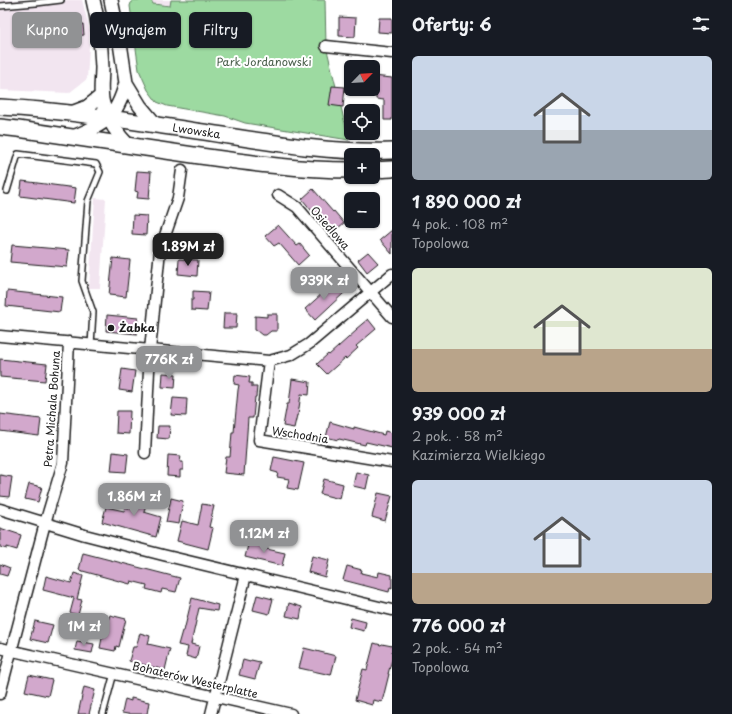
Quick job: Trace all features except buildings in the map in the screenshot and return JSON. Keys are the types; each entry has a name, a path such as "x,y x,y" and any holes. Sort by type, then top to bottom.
{"main road":[{"name":"Lwowska","path":"0,108 71,113 297,146 370,152 392,151"},
{"path":"0,127 295,168 344,170"},
{"path":"380,170 392,169"}],"street":[{"path":"93,0 100,30 102,70 101,96 109,118 118,134 129,146"},
{"path":"111,0 120,43 126,83 140,106 156,125"},
{"path":"326,46 392,53"},
{"path":"73,137 92,129 109,118 120,101 126,83"},
{"path":"71,113 87,107 101,96"},
{"path":"145,453 150,350 160,250 178,198 182,170"},
{"name":"Osiedlowa","path":"278,195 297,208 392,317"},
{"path":"0,336 268,361 291,355 309,344 392,274"},
{"name":"Petra Michala Bohuna","path":"0,694 62,463 69,342"},
{"name":"Wschodnia","path":"268,361 259,440 392,462"},
{"path":"0,509 85,535 392,610"},
{"path":"211,714 246,575"},
{"name":"Bohaterów Westerplatte","path":"0,648 291,714"}],"lane":[{"path":"0,6 61,0"},
{"path":"7,191 18,154 96,164 100,172 88,201 82,281 93,312 91,344"},
{"path":"103,714 114,673"}],"shaded area":[{"path":"0,0 82,0 90,31 87,79 69,93 0,90"},
{"path":"151,0 171,0 171,6 153,4"},
{"path":"95,198 106,199 100,288 89,288"}],"green space":[{"name":"Park Jordanowski","path":"132,0 151,0 153,4 170,6 171,0 325,0 326,46 344,120 344,139 245,123 225,116 167,106 157,102 148,90 139,70 136,48 181,48 181,12 131,12 130,6"}],"place":[{"name":"Żabka","path":"111,328"}]}
